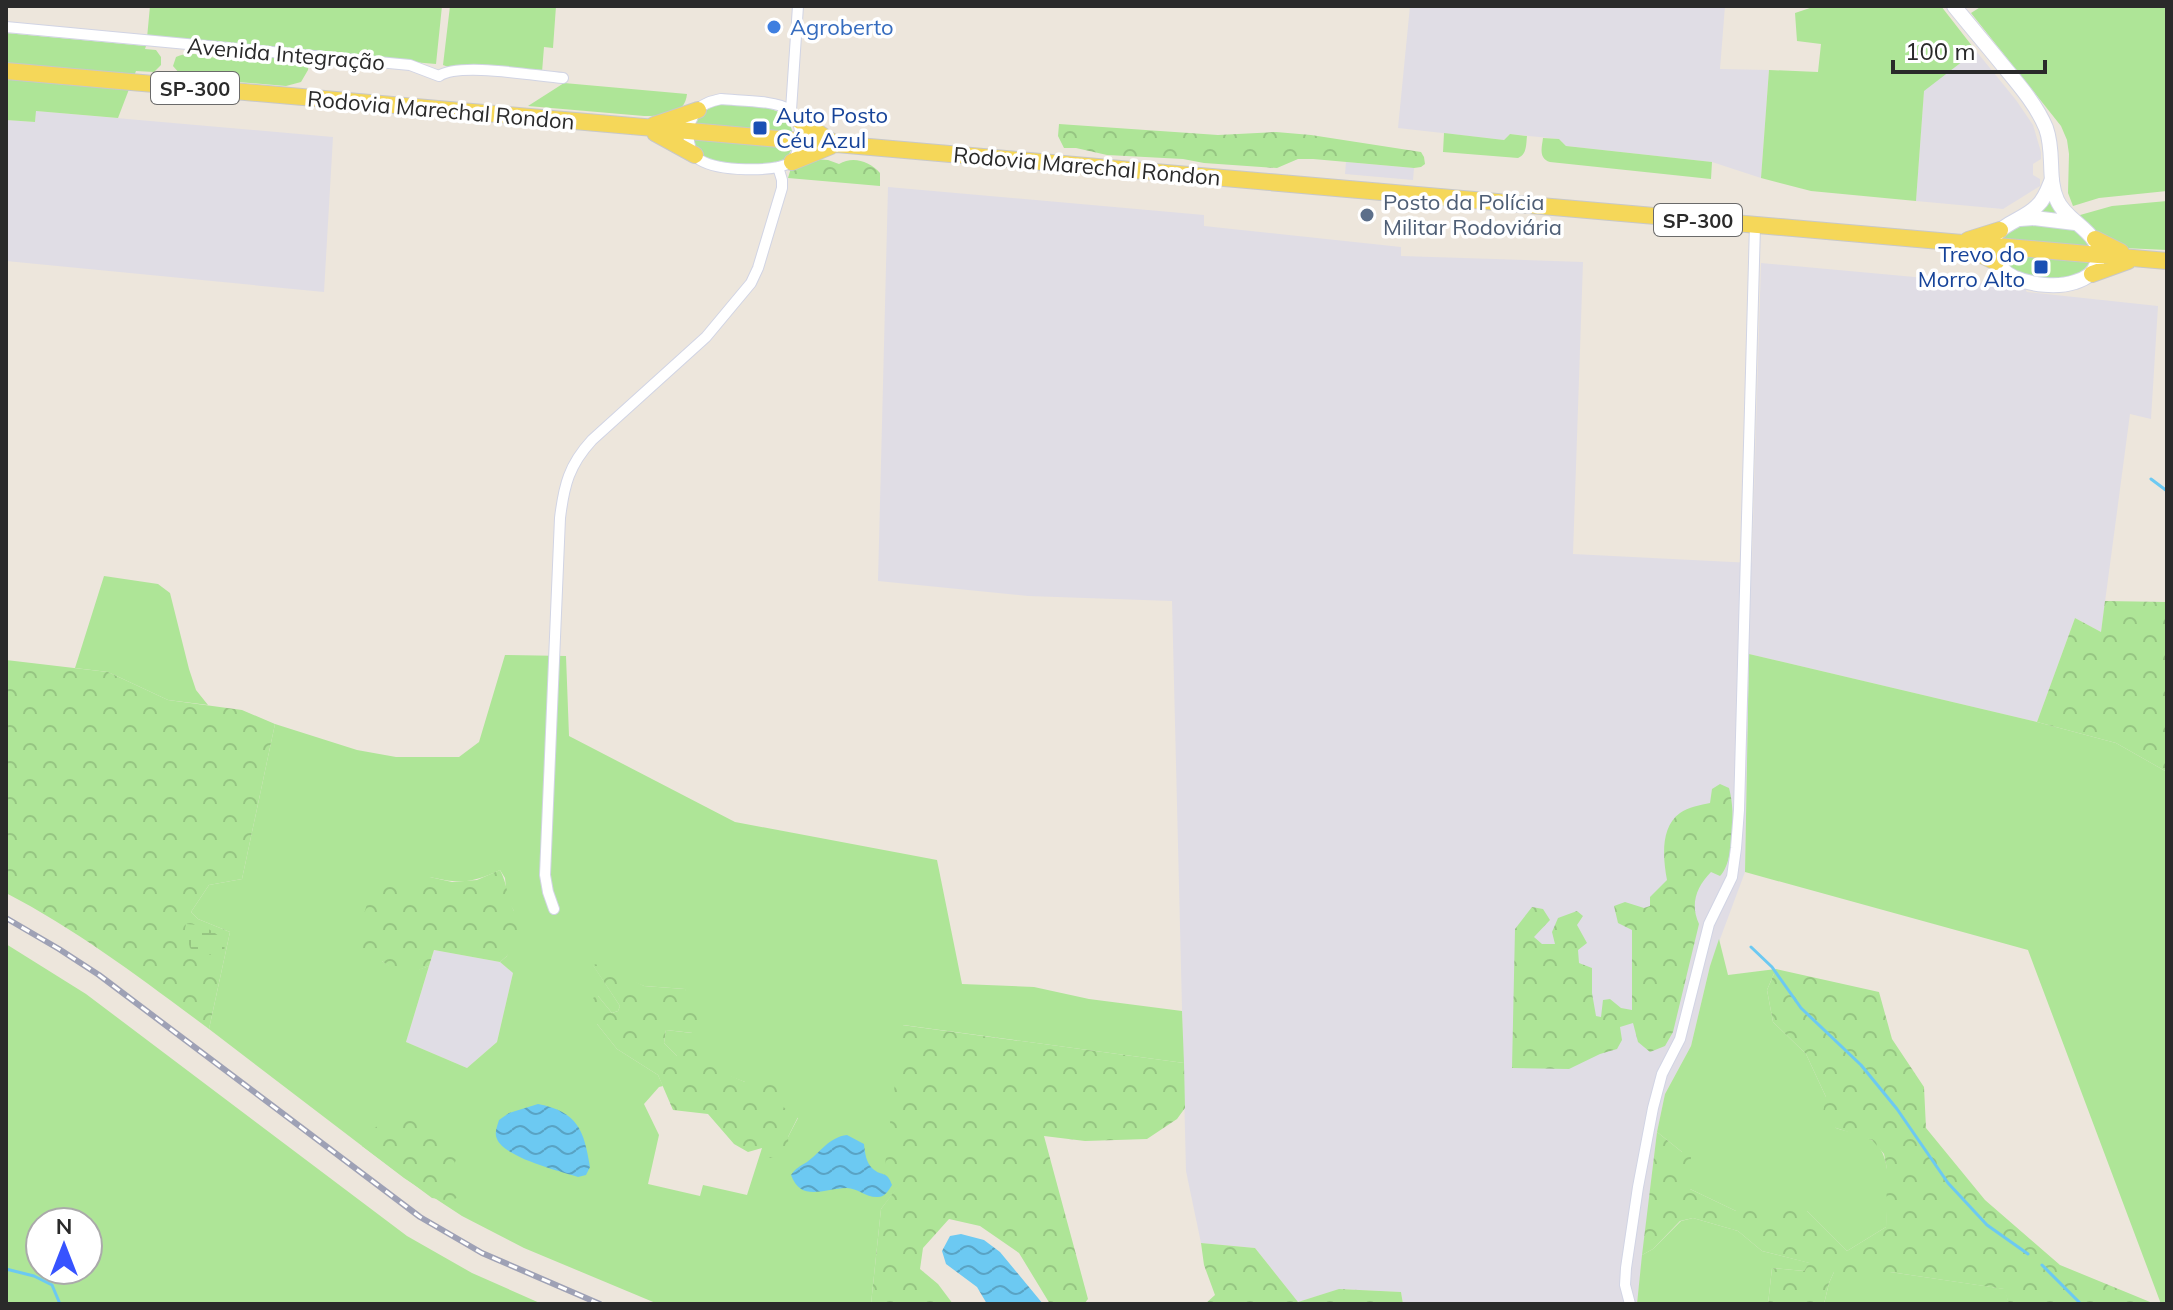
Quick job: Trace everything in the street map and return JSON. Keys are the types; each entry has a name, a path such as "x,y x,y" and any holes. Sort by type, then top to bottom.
{"main road":[{"path":"1954,6 2041,117 2052,148 2052,179 2058,203 2097,247 2097,265 2092,274"},
{"name":"Rodovia Marechal Rondon","path":"6,71 1955,243 1994,254 2097,247 2137,259 2167,261"},
{"path":"643,127 698,110"},
{"path":"793,114 823,137 838,144"},
{"path":"643,127 695,155"},
{"path":"785,165 838,144"},
{"path":"1955,243 2000,230 2020,219 2039,204 2052,179"},
{"path":"2020,219 2076,223"},
{"path":"2000,230 1995,236 1994,254 2010,275 2034,283 2071,283 2137,259"}],"street":[{"path":"793,114 773,104 721,99 707,103 698,110 690,124 688,140 695,155 702,161 719,166 761,170 785,165 796,155 801,133 793,114 798,6"},
{"name":"Avenida Integração","path":"6,27 410,65 439,76 463,69 563,78"},
{"path":"554,909 545,875 560,518 567,476 579,454 592,440 706,337 751,283 782,188 785,165"},
{"path":"1630,1304 1625,1285 1638,1187 1653,1108 1662,1074 1680,1039 1705,937 1727,890 1735,861 1755,225"},
{"path":"1625,1285 1639,1304"}],"shaded area":[{"path":"1410,6 1725,6 1720,69 1769,70 1761,178 1712,162 1566,146 1559,139 1510,134 1504,140 1398,128"},
{"path":"1976,51 2033,125 2041,159 2033,164 2033,175 2040,179 2040,186 2003,209 1916,201 1924,90"},
{"path":"36,111 333,137 324,292 6,261 6,120 35,122"},
{"path":"1346,162 1414,168 1413,180 1345,174"},
{"path":"888,187 1204,215 1204,226 1401,247 1401,256 1583,262 1573,554 1752,563 1761,263 2024,287 2027,292 2158,306 2151,419 2130,414 2101,632 2075,618 2037,722 1749,654 1745,872 1710,966 1691,1046 1665,1094 1657,1132 1637,1304 1403,1304 1401,1292 1340,1289 1298,1302 1255,1248 1201,1243 1186,1171 1172,601 1028,596 878,581"},
{"path":"434,950 500,962 513,973 497,1042 467,1068 406,1042"}],"green space":[{"path":"150,6 442,6 436,64 310,53 308,70 301,82 286,86 191,78 180,74 173,66 176,57 192,54 217,58 238,55 240,47 147,38"},
{"path":"450,6 556,6 553,48 544,47 542,72 451,68 443,65"},
{"path":"1816,6 1941,6 1976,51 1924,91 1916,201 1811,191 1761,178 1769,70 1818,72 1821,44 1797,41 1795,13"},
{"path":"1982,6 2167,6 2167,191 2099,198 2073,206 2068,193 2067,140 2061,126 1971,13"},
{"path":"6,33 146,46 145,49 156,50 161,57 161,65 154,72 136,71 118,118 36,111 35,122 6,120"},
{"path":"564,83 687,94 677,111 658,116 528,106"},
{"path":"721,104 760,107 781,114 787,120 793,137 789,154 776,165 766,166 723,164 702,155 694,139 697,121 711,108"},
{"path":"1059,124 1218,135 1276,132 1311,135 1421,152 1425,164 1414,168 1298,159 1277,168 1107,155 1064,148 1058,136"},
{"path":"1444,133 1504,140 1510,134 1527,136 1523,154 1518,158 1443,152"},
{"path":"1543,138 1559,139 1566,146 1712,162 1711,179 1550,162 1542,155"},
{"path":"813,159 839,164 855,160 871,165 880,173 880,186 788,178 791,168"},
{"name":"Trevo do Morro Alto","path":"2051,191 2091,240 2089,270 2064,281 2022,278 2006,269 1997,249 2005,231"},
{"path":"2167,201 2167,250 2114,246 2073,217 2112,206"},
{"path":"104,576 158,584 170,593 196,690 208,705 168,700 108,672 75,668"},
{"path":"2105,601 2167,602 2167,772 2116,743 2037,722 2075,618 2101,632"},
{"path":"1749,654 2116,743 2167,772 2167,1304 2161,1304 2028,950 1745,872"},
{"path":"505,655 566,656 569,736 735,822 937,860 962,984 1034,987 1089,999 1182,1011 1184,1063 903,1025 905,1178 881,1209 871,1304 658,1304 524,1248 462,1216 404,1178 209,1029 230,932 198,919 191,912 209,885 242,879 275,724 357,750 396,757 459,757 479,742","holes":["500,870 505,878 507,899 514,911 507,956 500,962 513,973 497,1042 467,1068 406,1042 429,966 405,971 382,961 430,877 466,881","593,965 644,986 685,989 692,1033 666,1030 664,1043 677,1056 745,1082 798,1118 788,1137 762,1148 747,1195 703,1185 700,1196 648,1184 659,1135 644,1104 663,1086 658,1075 617,1049 597,1024 598,996 612,1013 618,1011 620,1006"]},
{"path":"6,660 108,672 168,700 242,710 275,724 242,879 209,885 191,912 198,919 230,932 209,1029 85,940 6,893"},
{"path":"1720,784 1729,788 1732,808 1729,859 1720,876 1711,872 1698,890 1695,910 1699,924 1673,1032 1665,1046 1650,1052 1638,1042 1633,1023 1620,1027 1622,1040 1617,1049 1569,1069 1512,1068 1515,929 1532,907 1543,909 1550,920 1534,937 1542,944 1555,944 1552,932 1558,918 1577,911 1583,916 1577,925 1587,943 1578,950 1579,963 1592,968 1596,1016 1601,1017 1603,1000 1610,999 1621,1008 1632,1010 1632,930 1618,923 1614,906 1625,902 1644,908 1650,906 1650,897 1667,880 1664,853 1669,826 1683,811 1710,803 1712,789"},
{"path":"500,870 514,911 527,917 507,956 500,962 434,950 429,966 414,972 397,972 382,961 362,956 357,938 372,887 430,877 452,882 477,880"},
{"path":"186,924 203,927 218,935 225,944 221,956 198,953 190,948"},
{"path":"1719,939 1728,975 1776,969 1767,990 1773,1022 1806,1054 1836,1128 1869,1139 1880,1148 1888,1181 1886,1227 1847,1251 1807,1211 1736,1211 1690,1189 1682,1152 1657,1132 1665,1094 1691,1046"},
{"path":"6,944 86,994 407,1236 472,1273 542,1304 6,1304"},
{"path":"592,964 604,965 644,986 685,989 703,1023 693,1033 666,1030 664,1043 677,1056 687,1047 707,1054 715,1069 745,1082 774,1075 780,1088 776,1102 798,1117 788,1137 789,1152 770,1158 762,1148 748,1152 734,1144 708,1114 673,1110 658,1075 617,1049 584,1013 590,999 598,996 612,1013 618,1011 620,1006"},
{"path":"1776,969 1879,992 1892,1039 1924,1087 1926,1128 1985,1200 2060,1265 2155,1304 2009,1304 2004,1289 1890,1272 1834,1272 1824,1304 1768,1304 1772,1268 1804,1271 1809,1263 1762,1251 1738,1231 1693,1218 1680,1221 1653,1249 1642,1255 1657,1132 1682,1152 1691,1155 1690,1189 1736,1211 1807,1211 1847,1251 1886,1227 1887,1169 1884,1154 1872,1140 1836,1128 1823,1112 1826,1097 1806,1054 1773,1022 1767,990"},
{"path":"902,1025 1184,1063 1185,1108 1177,1119 1147,1139 1085,1141 1044,1136 1088,1299 1084,1304 1050,1304 1019,1253 980,1226 949,1219 923,1248 920,1269 938,1284 953,1304 871,1304 881,1209 904,1178 885,1165"},
{"path":"430,1116 460,1149 451,1173 463,1193 452,1201 432,1198 362,1146 382,1123 399,1118"},
{"path":"1693,1218 1738,1231 1762,1251 1810,1263 1804,1271 1772,1268 1768,1304 1637,1304 1642,1255 1653,1249 1681,1221"},
{"path":"1201,1243 1255,1248 1298,1302 1339,1289 1401,1292 1403,1304 1205,1304 1215,1295 1204,1265"},
{"path":"1834,1272 1890,1272 2005,1289 2009,1304 1824,1304"}],"water":[{"path":"538,1104 562,1112 577,1125 588,1154 590,1167 586,1175 578,1177 534,1163 510,1152 497,1139 499,1120 509,1113"},
{"path":"847,1135 864,1144 871,1167 888,1177 892,1185 886,1193 874,1197 847,1188 814,1192 795,1184 791,1175 796,1169 830,1142"},
{"path":"961,1234 984,1240 1000,1252 1043,1304 987,1304 977,1287 946,1264 942,1251 950,1236"}],"waterway":[{"path":"2151,479 2167,491"},
{"path":"1751,947 1772,967 1801,1008 1861,1065 1897,1109 1948,1183 1987,1225 2028,1254"},
{"path":"2042,1265 2081,1304"},
{"path":"6,1269 34,1276 52,1285 60,1304"}],"railway":[{"path":"6,918 99,975 420,1217 482,1253 600,1304"}],"place":[{"name":"Agroberto","path":"774,27"},
{"name":"Auto Posto Céu Azul","path":"760,128"},
{"name":"Posto da Polícia Militar Rodoviária","path":"1367,215"},
{"name":"Trevo do Morro Alto","path":"2041,267"}]}
